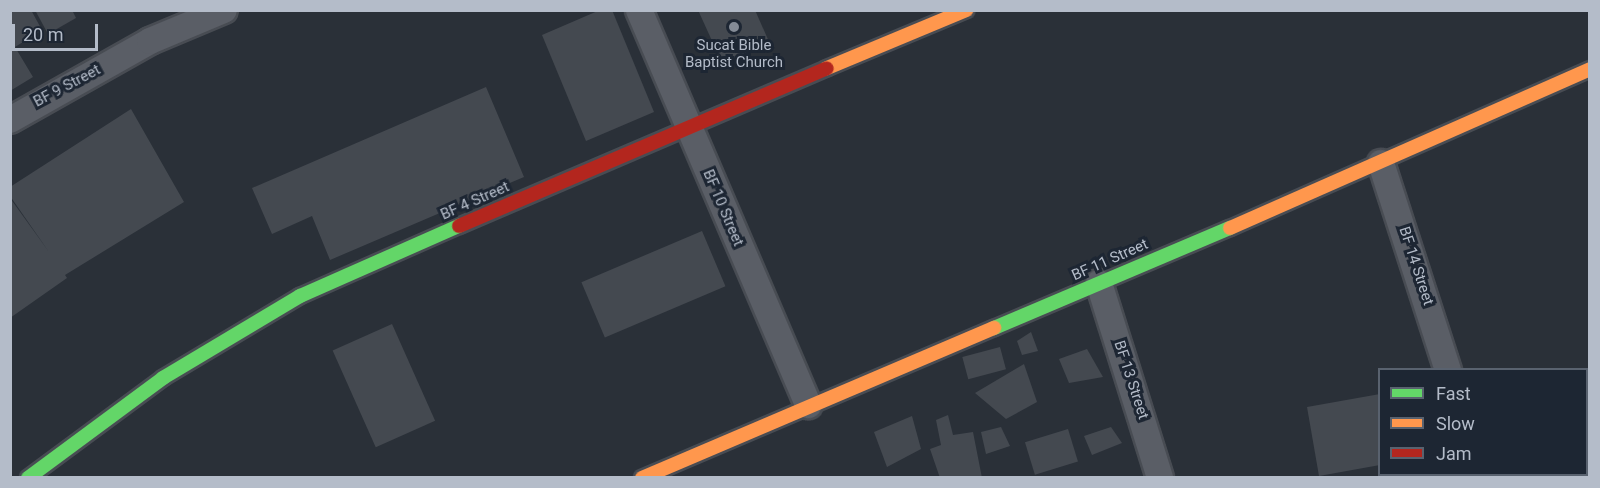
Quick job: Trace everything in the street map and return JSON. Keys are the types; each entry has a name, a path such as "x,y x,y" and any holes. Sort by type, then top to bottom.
{"street":[{"name":"BF 9 Street","path":"10,120 150,42 224,10"},
{"name":"BF 10 Street","path":"639,10 808,405"},
{"name":"BF 4 Street","path":"28,477 164,378 300,296 688,126 966,10"},
{"name":"BF 11 Street","path":"642,477 1381,164 1590,69"},
{"name":"BF 14 Street","path":"1381,164 1448,368"},
{"name":"BF 13 Street","path":"1099,283 1160,477"}],"building":[{"path":"10,10 31,10 42,30 15,47 33,77 10,91"},
{"path":"35,10 72,10 76,18 48,34"},
{"path":"600,10 612,10 654,112 586,141 542,35"},
{"name":"Sucat Bible Baptist Church","path":"698,10 755,10 770,44 723,65"},
{"path":"486,87 524,177 330,260 312,216 272,234 252,188"},
{"path":"131,109 184,202 65,275 67,278 10,318 10,198 49,252 10,196 10,187"},
{"path":"702,231 725,286 605,337 581,282"},
{"path":"392,324 435,421 376,447 333,350"},
{"path":"1031,332 1038,351 1022,355 1017,341"},
{"path":"1000,347 1006,369 968,379 962,357"},
{"path":"1087,349 1103,377 1069,383 1059,359"},
{"path":"1024,364 1037,402 1006,419 975,393"},
{"path":"1378,394 1378,465 1319,476 1307,407"},
{"path":"948,415 953,435 973,432 982,478 940,478 930,449 941,445 936,420"},
{"path":"912,416 921,449 887,467 874,432"},
{"path":"1001,427 1010,446 986,454 981,432"},
{"path":"1111,427 1122,443 1092,455 1084,436"},
{"path":"1068,429 1078,462 1035,475 1025,442"}],"traffic: fast":[{"path":"28,478 163,378 300,296 459,226"},
{"path":"994,328 1230,228"}],"traffic: slow":[{"path":"827,68 966,10"},
{"path":"1230,228 1590,69"},
{"path":"642,478 994,328"}],"traffic: jam":[{"path":"459,226 827,68"}],"place":[{"name":"Sucat Bible Baptist Church","path":"734,27"}]}
